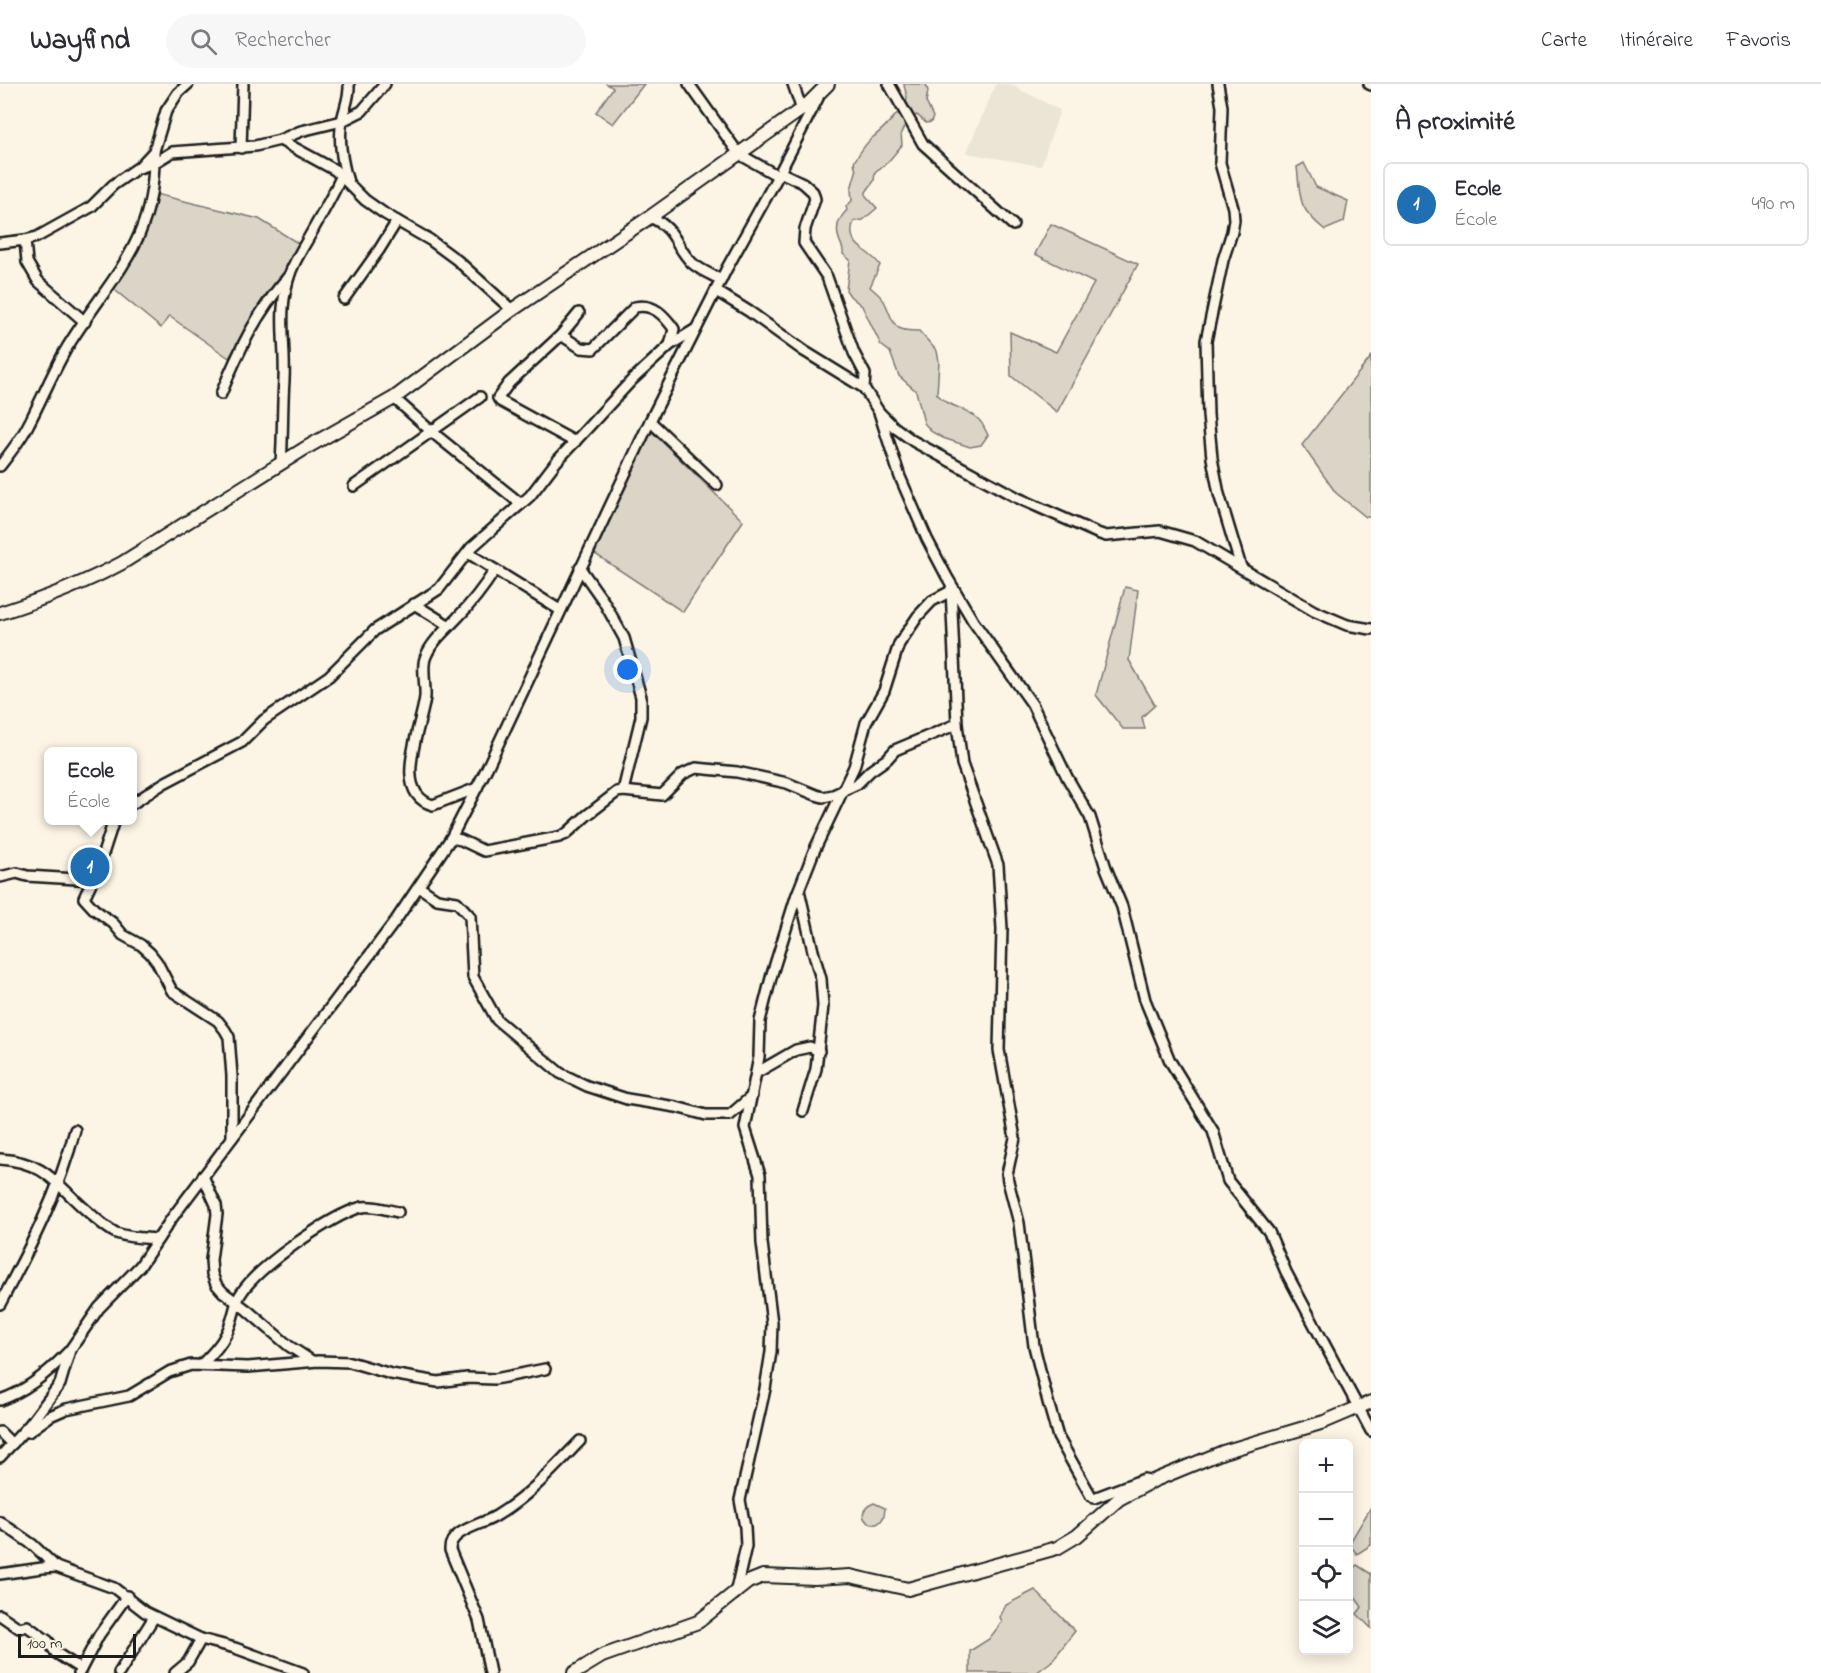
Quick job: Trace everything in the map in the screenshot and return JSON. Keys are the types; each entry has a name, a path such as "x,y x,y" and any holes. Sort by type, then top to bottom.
{"street":[{"path":"0,466 23,435 64,353 117,277 141,233 148,210 154,151 164,117 178,88 188,84"},
{"path":"240,148 243,84"},
{"path":"349,84 342,120 341,149 349,185"},
{"path":"136,169 177,151 240,148 280,140 301,131 342,120 363,111 385,84"},
{"path":"689,84 739,154 803,183 813,192 815,199 805,230 804,243 831,285 854,353 866,374 864,388"},
{"path":"793,84 802,110"},
{"path":"889,84 923,144 1013,225"},
{"path":"1218,84 1222,107 1220,164 1233,208 1234,220 1206,341 1208,415 1212,458 1241,567"},
{"path":"0,613 94,579 281,463 394,398 512,310 802,110 824,88"},
{"path":"0,1400 20,1393 54,1366 70,1350 99,1308 140,1266 203,1176 419,887 451,838 477,788 650,421 721,280 824,88"},
{"path":"280,140 335,170 365,200 430,240 457,260 512,310"},
{"path":"0,243 37,237 91,207 113,185 136,169 154,151"},
{"path":"281,463 284,380 282,317 290,276 294,263 341,177"},
{"path":"650,216 671,233 695,266 721,280"},
{"path":"344,299 397,220"},
{"path":"25,240 27,262 38,281 85,322"},
{"path":"221,394 256,318 290,276"},
{"path":"716,291 750,312 804,351 864,388 879,412 913,441 1018,498 1106,536 1160,531 1195,541 1314,611 1347,625 1371,629"},
{"path":"561,335 581,348 593,349 635,307 642,305 654,309 666,318 674,329 670,345"},
{"path":"575,442 498,398 509,383 561,335 579,313"},
{"path":"137,801 164,783 242,742 264,720 329,676 375,630 443,585 475,544 530,496 575,442 632,380 670,345 697,328"},
{"path":"354,486 480,397"},
{"path":"394,398 521,504"},
{"path":"879,412 900,477 951,588 1032,704 1067,777 1090,817 1106,868 1122,907 1145,1000 1170,1061 1213,1131 1228,1181 1269,1232 1286,1272 1371,1431"},
{"path":"650,421 717,486"},
{"path":"468,553 560,610"},
{"path":"580,567 604,602 624,638 641,697 641,717 623,791"},
{"path":"477,788 433,805 419,797 411,784 415,742 425,698 425,657 448,625 456,620 481,591 495,570"},
{"path":"951,588 957,724 962,764 998,866 1002,928 999,1050 1015,1138 1007,1174 1018,1223 1034,1346 1058,1437 1092,1497 1143,1479 1154,1481"},
{"path":"735,1594 746,1546 740,1500 765,1389 772,1323 762,1243 760,1174 745,1128 759,1058 760,1021 772,974 799,890 814,851 854,767 866,723 884,691 903,637 932,601 951,588"},
{"path":"414,604 448,625"},
{"path":"451,838 461,840 484,851 559,837 566,834 608,798 623,791 662,795 683,774 696,768 737,772 772,779 823,796 844,790 862,780 895,750 957,724"},
{"path":"112,825 93,880 84,896 85,901 113,923 123,935 150,953 158,962 172,991 218,1021 225,1029 229,1036 232,1076 232,1138"},
{"path":"0,877 17,873 27,876 93,880"},
{"path":"419,887 437,899 457,902 470,916 473,977 497,1020 560,1073 587,1086 627,1099 676,1107 706,1115 730,1115 752,1096"},
{"path":"799,890 821,979 823,1006 816,1069 803,1111"},
{"path":"756,1072 796,1050 810,1047 819,1051"},
{"path":"0,1304 47,1211 66,1166 75,1130"},
{"path":"0,1159 15,1160 47,1172 85,1210 117,1233 158,1239"},
{"path":"203,1176 216,1205 217,1214 210,1260 216,1284 289,1346 312,1362"},
{"path":"201,1365 219,1347 225,1337 237,1303 247,1285 309,1233 363,1207 398,1212"},
{"path":"0,1457 30,1424 60,1384 70,1350"},
{"path":"12,1444 50,1416 66,1409 129,1396 183,1366 356,1362 365,1368 438,1382 467,1377 495,1380 545,1369"},
{"path":"574,1673 602,1656 692,1625 754,1579 773,1575 815,1578 850,1576 908,1589 1057,1548 1077,1536 1112,1504 1154,1481 1223,1452 1324,1422 1371,1402"},
{"path":"0,1432 12,1444"},
{"path":"490,1673 479,1620 450,1550 450,1544 456,1536 496,1516 523,1496 550,1473 580,1441"},
{"path":"0,1522 33,1545 56,1568"},
{"path":"0,1574 35,1568 56,1568 104,1583 127,1596 145,1612 201,1639 235,1648 303,1673"},
{"path":"0,1615 19,1628 27,1626 48,1641 62,1657 80,1671 99,1635 127,1596"},
{"path":"119,1673 154,1617"},
{"path":"175,1673 188,1662 201,1639"}],"shaded area":[{"path":"607,84 644,84 613,124 596,112 613,88"},
{"path":"904,84 926,84 928,91 926,102 933,117 931,122 926,123 917,115 908,119 901,133 902,145 888,162 875,172 874,181 866,192 866,196 877,208 863,220 854,221 852,236 855,242 880,265 870,287 883,300 896,326 904,330 919,331 937,351 939,361 937,394 947,402 973,415 983,425 988,435 981,445 970,447 943,438 932,432 924,423 916,391 899,376 890,352 881,345 862,306 846,290 850,260 843,254 838,227 847,210 846,206 852,201 851,189 856,172 854,162 867,143 903,107 907,98"},
{"path":"996,84 1009,84 1060,110 1041,166 966,153"},
{"path":"1304,163 1316,187 1348,201 1344,222 1325,230 1309,215 1300,196 1297,167"},
{"path":"151,193 259,219 301,245 229,358 169,316 161,328 110,286 131,253"},
{"path":"1051,224 1138,264 1057,412 1011,376 1010,332 1056,352 1094,283 1035,254"},
{"path":"1371,357 1371,517 1366,517 1336,493 1302,445"},
{"path":"647,427 743,521 683,612 589,550"},
{"path":"1125,587 1138,590 1129,660 1155,705 1142,717 1145,729 1123,729 1096,695"},
{"path":"874,1503 885,1508 883,1518 879,1523 873,1524 864,1519 863,1513"},
{"path":"1371,1507 1371,1545 1357,1554 1353,1549 1353,1537"},
{"path":"1357,1565 1371,1574 1371,1628 1357,1614 1362,1607 1353,1595 1353,1568"},
{"path":"1035,1590 1075,1631 1052,1661 1036,1673 970,1673 970,1651 989,1639 1002,1622 1000,1617 1006,1605"}],"place":[{"name":"Ecole","path":"90,867"}]}
